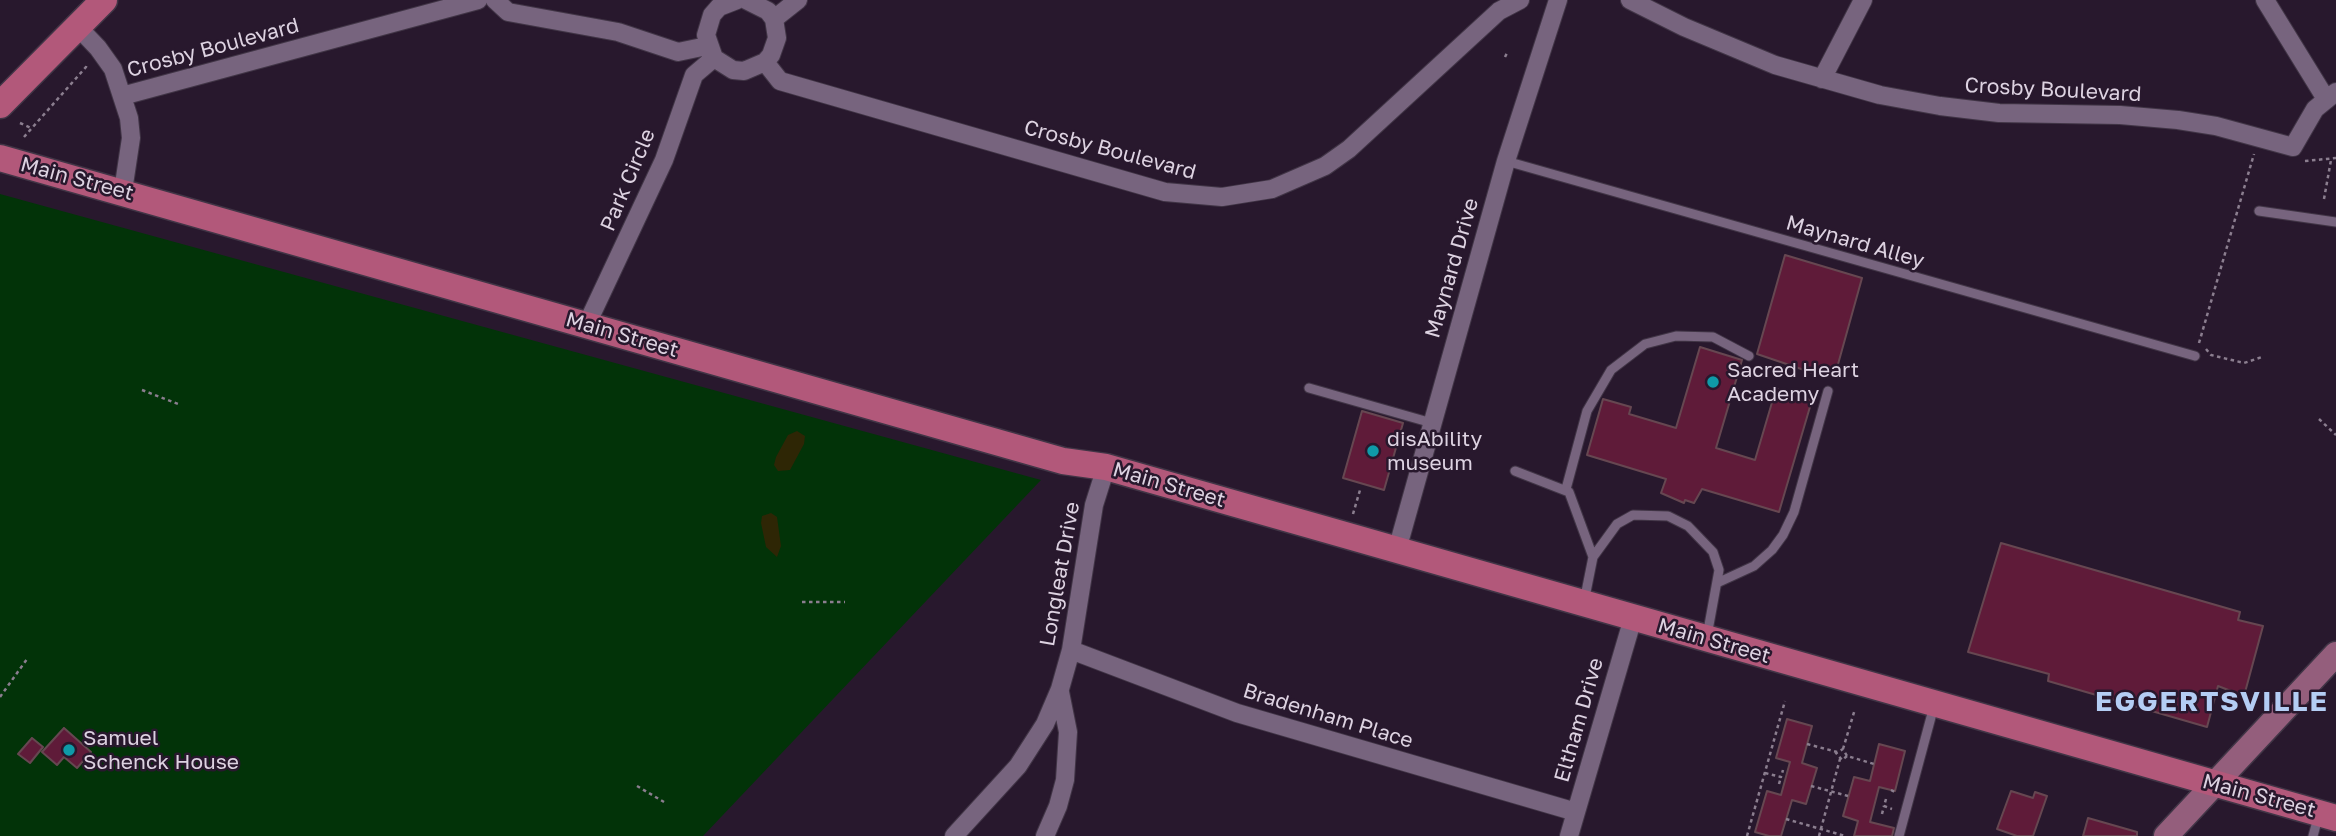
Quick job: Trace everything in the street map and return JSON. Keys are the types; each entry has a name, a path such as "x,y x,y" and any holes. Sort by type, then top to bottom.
{"main road":[{"path":"0,105 104,0"},
{"name":"Main Street","path":"0,158 1063,461 1106,467 1583,603 2214,785 2323,822"}],"street":[{"name":"Crosby Boulevard","path":"122,96 478,0"},
{"path":"495,0 508,12 618,32 678,52 710,52 733,70 744,71 765,62 776,47 777,28 774,19 759,4 735,0 719,7 707,24 710,52"},
{"path":"774,19 797,0"},
{"name":"Crosby Boulevard","path":"765,62 780,81 1165,192 1222,197 1272,189 1325,166 1349,149 1499,11 1520,0"},
{"name":"Maynard Drive","path":"1397,550 1506,161 1558,0"},
{"name":"Crosby Boulevard","path":"1630,0 1728,47 1822,79 1880,95 1999,113 2120,115 2178,120 2255,135 2293,147"},
{"path":"1822,79 1863,0"},
{"path":"2265,0 2331,96 2302,127 2293,147"},
{"path":"77,26 99,48 113,69 122,96 131,138 123,191"},
{"name":"Park Circle","path":"587,324 660,170 694,75 710,52"},
{"name":"Longleat Drive","path":"954,836 1018,766 1045,724 1060,689 1071,650 1094,505 1106,467"},
{"name":"Eltham Drive","path":"1569,836 1633,618"},
{"name":"Bradenham Place","path":"1071,650 1250,717 1576,812"},
{"path":"2166,836 2336,654"},
{"name":"Longleat Drive","path":"1045,836 1058,806 1066,766 1068,732 1060,689"}],"lane":[{"name":"Maynard Alley","path":"1506,161 2194,356"},
{"path":"2259,211 2336,222"},
{"path":"1566,489 1587,411 1611,370 1644,344 1676,336 1713,337 1749,356"},
{"path":"1310,388 1433,423"},
{"path":"1717,583 1754,566 1772,550 1783,535 1794,512 1828,391"},
{"path":"1515,471 1566,489 1576,507 1593,557"},
{"path":"1583,603 1593,557 1617,524 1633,515 1668,516 1688,526 1713,552 1719,570 1707,639"},
{"path":"1899,836 1934,704"}],"path":[{"path":"23,136 86,67"},
{"path":"20,123 31,128"},
{"path":"2293,147 2301,161 2336,158"},
{"path":"2194,356 2255,150"},
{"path":"2325,199 2331,160"},
{"path":"2199,341 2211,355 2244,363 2262,358"},
{"path":"142,390 178,404"},
{"path":"2319,419 2336,435"},
{"path":"1393,460 1406,464"},
{"path":"1352,517 1360,490"},
{"path":"802,602 845,602"},
{"path":"0,697 27,659"},
{"path":"1747,836 1785,701"},
{"path":"1807,744 1837,752 1843,749 1855,709"},
{"path":"1843,749 1847,755 1874,764"},
{"path":"1819,836 1840,759 1837,752"},
{"path":"1840,759 1847,755"},
{"path":"1779,784 1783,770"},
{"path":"1765,772 1781,777"},
{"path":"637,786 664,802"},
{"path":"1811,786 1848,796"},
{"path":"1891,790 1900,794"},
{"path":"1882,814 1886,799"},
{"path":"1884,806 1895,810"},
{"path":"1786,819 1845,836"}],"green space":[{"path":"0,194 1041,480 703,836 0,836"}],"sand":[{"path":"797,431 805,436 804,444 790,470 778,471 774,465 776,457 788,435"},
{"path":"771,513 777,517 781,546 777,557 766,547 761,523 762,516"}],"building":[{"path":"1785,255 1862,278 1835,375 1816,374 1757,354"},
{"name":"Sacred Heart Academy","path":"1700,347 1742,360 1716,448 1755,460 1776,389 1812,400 1779,512 1702,489 1694,503 1685,500 1684,503 1661,493 1666,479 1587,455 1603,399 1631,407 1629,414 1676,428"},
{"name":"disAbility museum","path":"1362,411 1403,423 1384,490 1343,478"},
{"path":"2001,543 2240,612 2238,620 2263,626 2244,696 2218,686 2207,727 2048,681 2049,674 1968,652"},
{"path":"1787,719 1812,726 1802,763 1817,768 1806,804 1792,800 1781,836 1769,836 1755,832 1767,791 1781,795 1790,762 1776,758"},
{"name":"Samuel Schenck House","path":"64,728 91,752 77,768 64,757 57,765 42,752"},
{"path":"32,738 43,747 30,763 18,754"},
{"path":"1879,744 1905,751 1895,791 1879,787 1870,822 1894,828 1892,836 1854,836 1858,821 1843,816 1854,777 1870,781"},
{"path":"2011,791 2033,798 2035,792 2047,796 2033,836 2017,836 1997,829"},
{"path":"2088,818 2137,832 2137,836 2083,836"}],"place":[{"name":"Sacred Heart Academy","path":"1713,382"},
{"name":"disAbility museum","path":"1373,451"},
{"name":"Samuel Schenck House","path":"69,750"}],"district":[{"name":"EGGERTSVILLE","path":"2212,702"}]}
